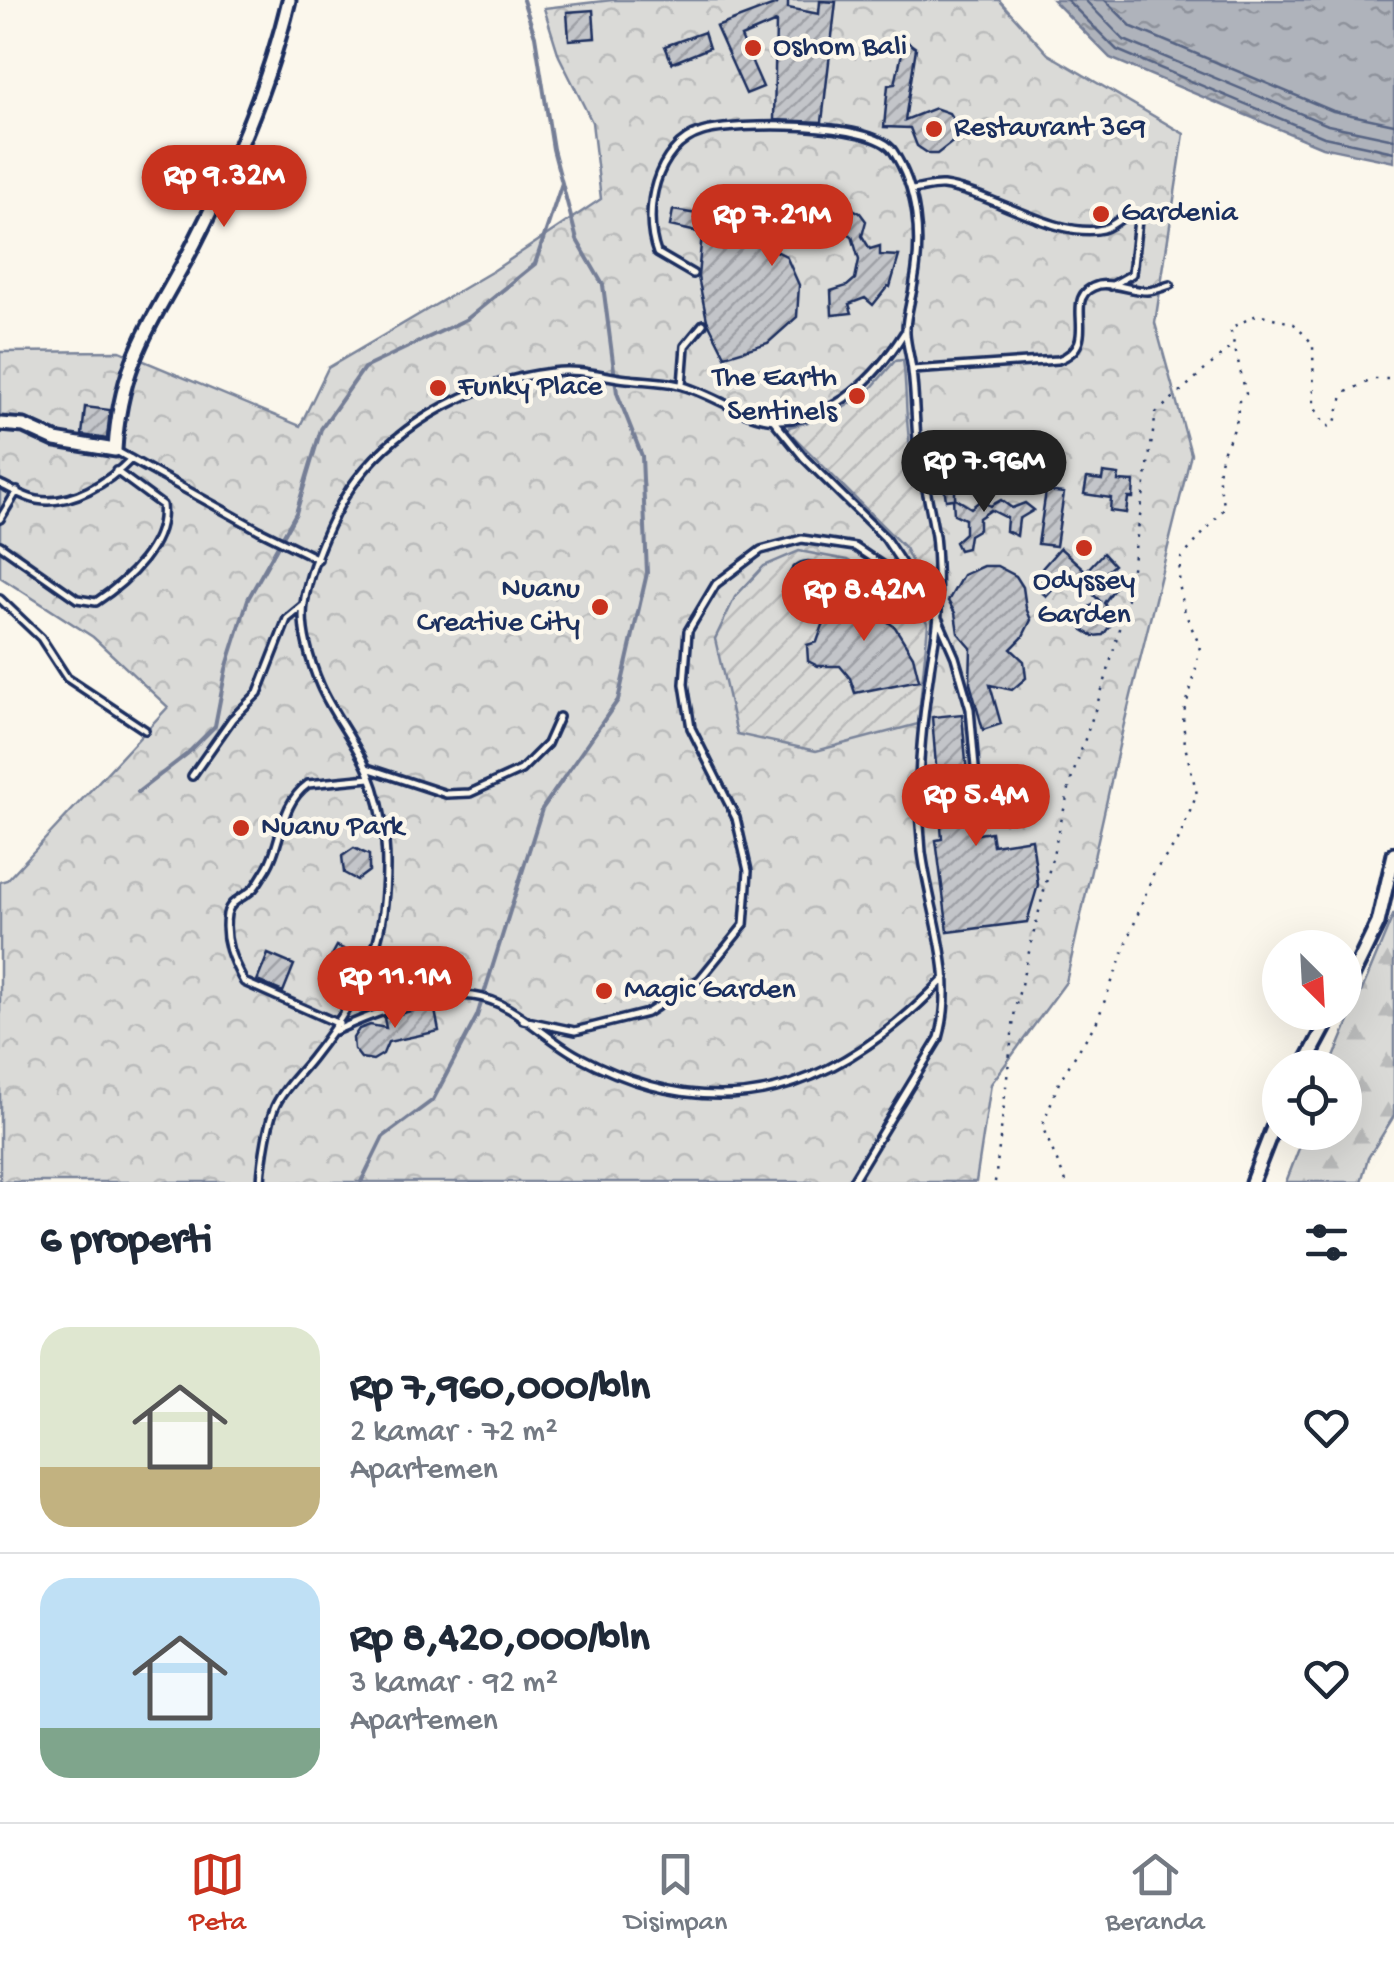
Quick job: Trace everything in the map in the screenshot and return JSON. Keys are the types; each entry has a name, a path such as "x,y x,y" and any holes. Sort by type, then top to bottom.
{"street":[{"path":"0,424 24,426 55,440 115,450 120,402 138,344 193,245 244,138 280,35 288,0"},
{"path":"1362,956 1378,923 1394,854"},
{"path":"1252,1182 1264,1150"}],"lane":[{"path":"261,1182 276,1103 339,1024 367,974 383,916 388,860 383,817 367,768 320,684 309,656 304,606 331,525 356,480 394,441 471,392 554,371 682,385 772,419 807,415 862,388 886,362 905,330 916,272 917,225 912,190 891,148 873,138 833,130 773,125 699,132 672,152 648,211 650,235 657,253 694,274"},
{"path":"912,190 940,186 1000,201 1036,218 1086,231 1107,228 1130,212 1138,220 1132,274 1110,286"},
{"path":"912,370 1058,360 1073,355 1080,346 1078,309 1086,294 1100,285 1150,291 1170,286"},
{"path":"682,385 685,346 702,324"},
{"path":"852,1182 939,1038 944,1020 944,978 922,851 919,792 925,702 938,618 936,540 918,440 905,330"},
{"path":"772,419 804,458 885,538 938,618 955,656 970,709 980,814"},
{"path":"115,450 318,559"},
{"path":"0,484 38,500 74,497 132,458"},
{"path":"0,545 77,598 96,602 135,569 164,523 162,504 116,471"},
{"path":"0,519 18,492"},
{"path":"524,1020 575,1031 647,1014 700,979 744,924 748,871 736,818 691,728 684,684 688,631 716,584 761,550 802,539 855,547 919,590"},
{"path":"0,599 41,638 67,678 145,730"},
{"path":"192,776 232,719 258,692 286,620 304,606"},
{"path":"367,768 446,794 470,793 520,770 547,744 559,717"},
{"path":"339,1024 244,982 226,942 228,911 231,903 254,887 270,862 286,810 300,790 308,784 370,778"},
{"path":"331,1032 411,1002 472,996 495,1002 567,1050 612,1074 682,1094 728,1096 792,1085 826,1072 908,1016 944,978"}],"path":[{"path":"1066,1182 1042,1126 1060,1080 1097,1022 1154,872 1178,841 1196,794 1183,715 1200,646 1185,613 1180,560 1225,508 1219,462 1239,414 1236,403 1246,394 1230,328 1258,314 1294,324 1313,344 1314,407 1327,427 1335,422 1344,392 1374,379 1394,379"},
{"path":"994,1182 1015,1009 1072,778 1107,675 1128,594 1156,414 1234,345"}],"green space":[{"name":"Nuanu Creative City","path":"612,0 999,0 1048,54 1184,134 1155,323 1191,454 1123,728 1066,982 991,1084 976,1182 0,1182 0,882 7,880 168,707 93,637 0,577 0,352 120,351 300,426 328,368 493,271 601,199 592,122 559,56 544,8"},
{"path":"903,360 910,446 933,537 932,571 926,582 920,579 905,548 789,432 789,427 828,417 867,393 895,361"},
{"path":"799,551 847,560 912,599 928,624 918,724 816,751 737,734 715,639 735,597 764,566"},
{"path":"1394,913 1394,1116 1368,1158 1361,1182 1286,1182 1298,1150 1362,1150 1362,1050 1337,1050 1345,1030 1362,1030 1362,990"}],"water":[{"path":"1053,0 1394,0 1394,162 1322,147 1110,58"}],"building":[{"path":"777,0 788,0 788,8 819,14 820,1 836,2 822,122 774,120 776,22 741,37 763,87 746,94 716,27 777,4"},
{"path":"593,10 595,38 569,40 567,12"},
{"path":"704,32 709,48 672,63 665,46"},
{"path":"905,40 916,48 905,120 935,108 949,113 957,125 955,140 937,154 917,146 910,128 884,127 888,85 895,84"},
{"path":"807,194 835,199 860,213 866,221 862,236 870,249 880,246 880,255 899,256 890,287 873,305 865,298 849,304 852,313 832,315 831,291 855,279 859,260 852,236 829,222 798,221 730,241 768,247 786,256 799,285 797,317 768,343 725,356 707,320 698,277 702,233 670,226 673,210 727,219 727,214 737,215 760,203"},
{"path":"85,407 110,410 107,439 82,435"},
{"path":"1103,473 1119,475 1118,481 1134,482 1133,498 1128,498 1126,513 1110,511 1111,498 1084,494 1087,478 1102,480"},
{"path":"955,484 955,498 971,508 981,500 990,506 1001,500 1012,508 1025,503 1034,510 1019,519 1017,536 1006,531 1007,518 991,510 979,518 979,529 969,535 967,548 959,550 955,542 965,533 965,519 954,514 953,499 946,500 944,486"},
{"path":"1046,491 1064,493 1056,546 1038,544"},
{"path":"1060,548 1086,571 1103,553 1114,565 1106,572 1119,582 1104,603 1113,622 1103,635 1093,636 1083,630 1083,610 1100,601 1069,571 1046,596 1030,582"},
{"path":"808,561 822,567 828,581 822,595 808,601 794,595 788,581 794,567"},
{"path":"983,566 997,566 1016,576 1023,587 1031,620 1011,649 1024,661 1026,678 1012,690 990,685 1001,724 983,730 970,683 971,648 958,633 955,613 948,601 963,575"},
{"path":"858,580 889,600 879,615 895,627 913,656 919,680 855,693 840,666 818,666 808,661 807,645 817,642 823,625 849,604 845,597"},
{"path":"962,714 972,835 991,832 993,845 1032,839 1038,885 1027,922 948,932 936,840 942,839 932,717"},
{"path":"354,848 369,855 369,871 357,880 344,873 342,856"},
{"path":"337,946 352,953 337,981 322,974"},
{"path":"268,954 294,965 283,992 257,981"},
{"path":"434,1005 439,1031 388,1042 383,1054 373,1060 361,1058 354,1049 353,1038 359,1029 370,1025 386,1028 384,1018"}],"waterway":[{"path":"361,1182 383,1137 433,1100 477,1016 542,809 618,700 647,573 642,456 617,393 603,285 577,240 553,149 535,36 523,0"},
{"path":"138,792 187,754 215,726 226,669 248,599 296,513 321,429 364,368 467,319 535,264 562,183"}],"place":[{"name":"Oshom Bali","path":"753,48"},
{"name":"Restaurant 369","path":"934,129"},
{"name":"Gardenia","path":"1101,214"},
{"name":"Funky Place","path":"438,388"},
{"name":"The Earth Sentinels","path":"857,396"},
{"name":"Odyssey Garden","path":"1084,548"},
{"name":"Nuanu Creative City","path":"600,607"},
{"name":"Nuanu Park","path":"241,828"},
{"name":"Magic Garden","path":"604,991"}]}
